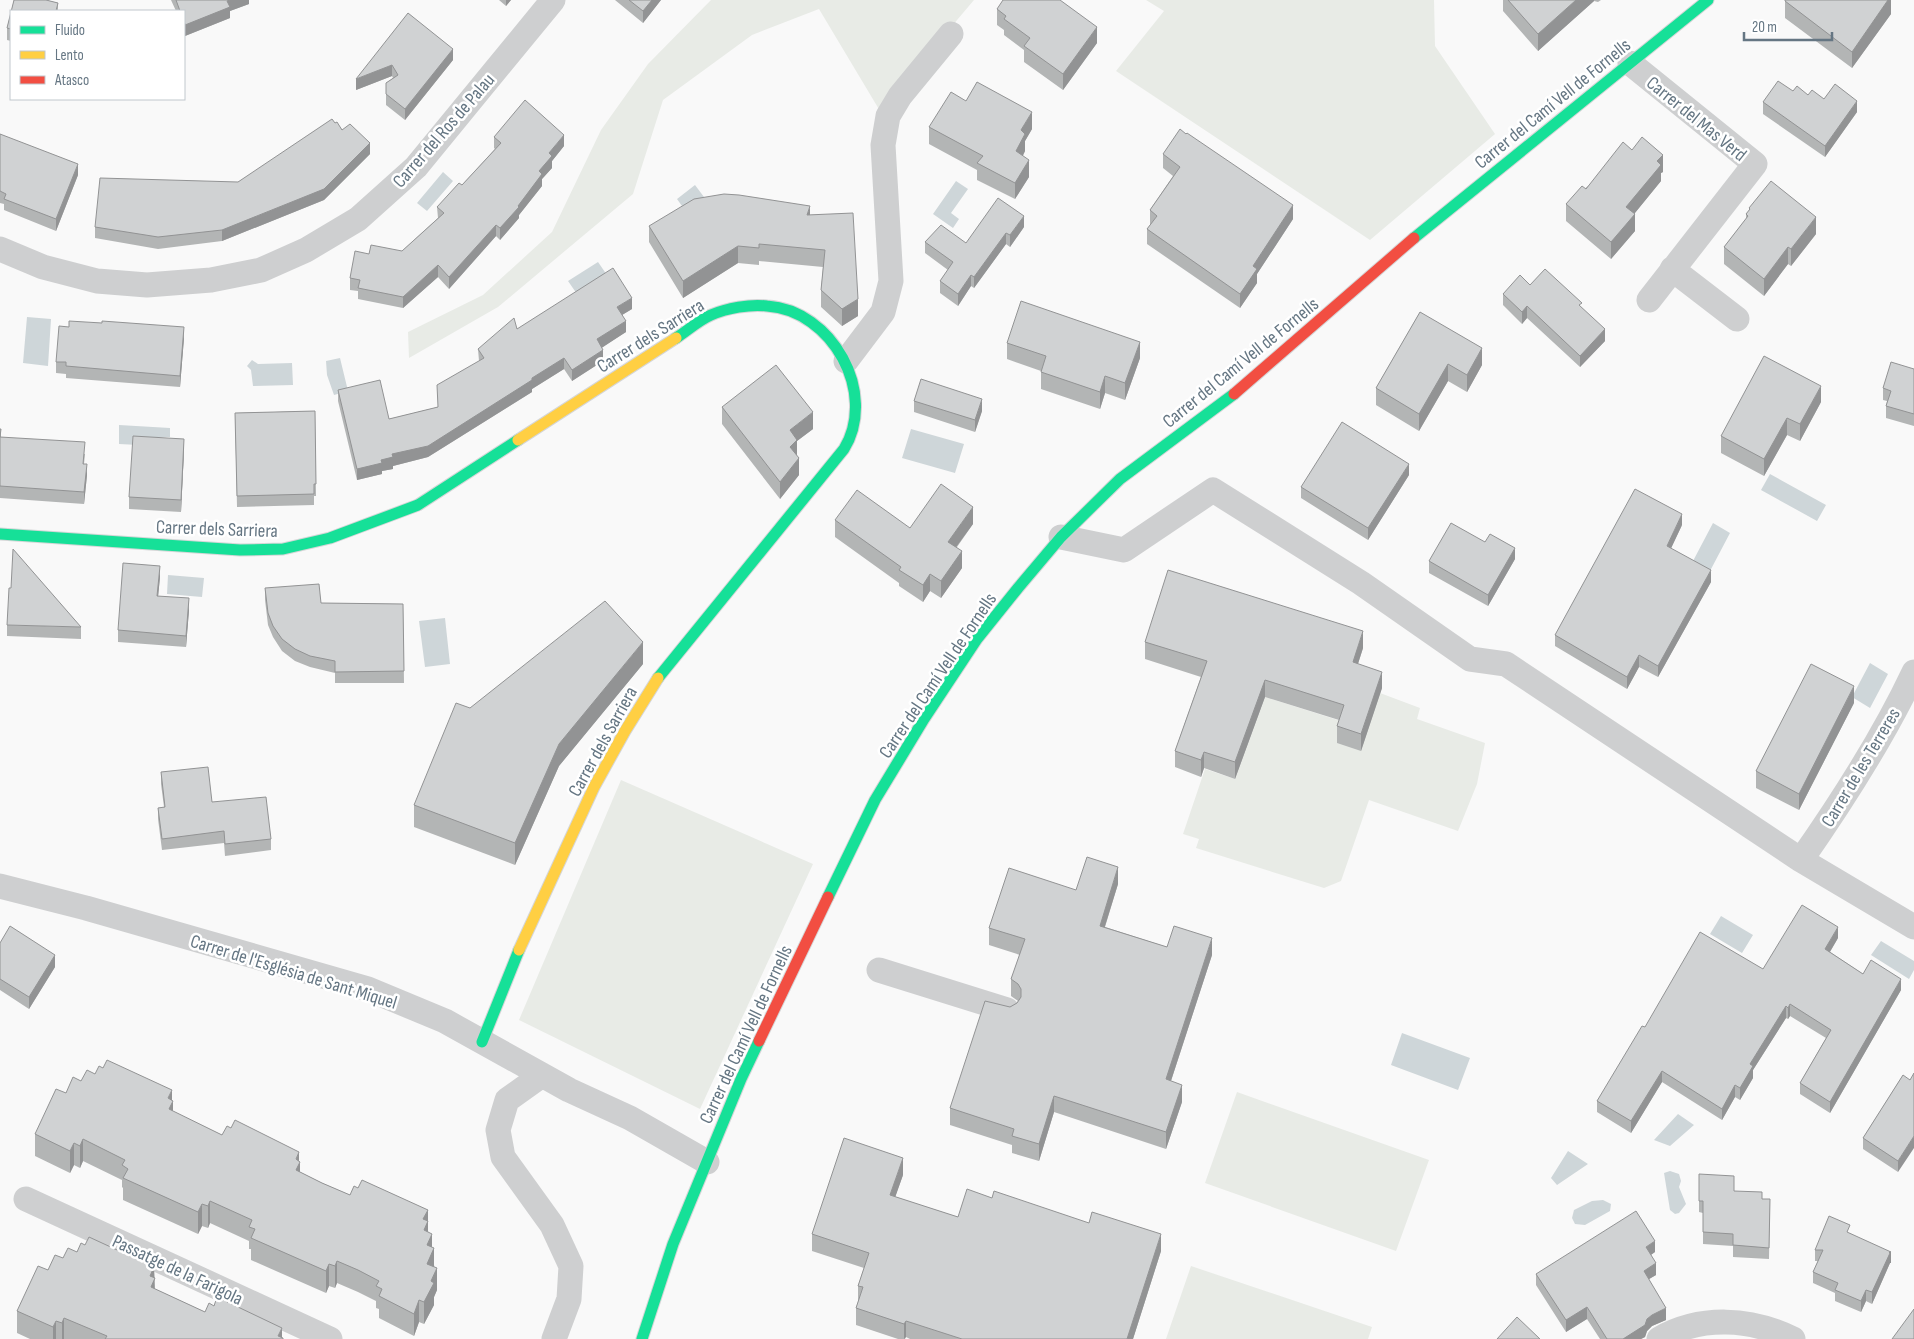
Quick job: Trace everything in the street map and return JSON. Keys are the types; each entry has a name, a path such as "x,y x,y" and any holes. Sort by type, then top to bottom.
{"street":[{"name":"Carrer del Ros de Palau","path":"0,249 43,267 97,281 147,285 211,280 261,270 306,250 358,220 416,167 554,0"},
{"name":"Carrer del Camí Vell de Fornells","path":"642,1339 673,1244 745,1070 875,800 924,719 977,639 1061,537 1120,479 1228,400 1434,221 1708,0"},
{"path":"846,360 883,312 891,281 882,146 888,116 900,96 951,34"},
{"name":"Carrer del Mas Verd","path":"1630,63 1755,164 1648,300"},
{"path":"1672,269 1737,319"},
{"name":"Carrer dels Sarriera","path":"0,534 240,550 282,549 330,538 418,505 711,315 748,305 778,307 805,316 829,339 846,360 855,387 856,410 852,432 842,452 822,474 655,682 625,731 590,796 513,964 482,1042"},
{"path":"1061,537 1124,550 1213,490 1361,583 1470,659 1506,664 1800,860 1914,927"},
{"name":"Carrer de les Terreres","path":"1800,860 1833,814 1869,755 1902,698 1914,672"},
{"name":"Carrer de l'Església de Sant Miquel","path":"0,886 86,908 368,989 446,1021 569,1090 630,1118 707,1162"},
{"path":"879,970 1007,1010"},
{"path":"542,1075 507,1100 498,1130 503,1157 552,1225 570,1266 569,1299 554,1339"},
{"name":"Passatge de la Farigola","path":"26,1198 330,1339"},
{"path":"1659,1339 1686,1328 1724,1322 1761,1326 1793,1339"}],"shaded area":[{"path":"711,0 974,0 880,111 819,9 752,35 663,100 633,194 498,307 409,358 408,332 483,295 552,232 601,130 648,64"},
{"path":"1146,0 1434,0 1435,46 1495,134 1370,240 1116,71 1164,11"},
{"path":"443,172 453,181 427,211 417,203"},
{"path":"956,181 968,189 951,213 959,219 953,228 933,214"},
{"path":"695,185 713,209 694,223 677,199"},
{"path":"598,262 607,275 577,294 568,281"},
{"path":"27,317 51,319 48,366 23,363"},
{"path":"340,358 348,391 334,395 327,375 326,361"},
{"path":"252,360 258,364 292,363 293,385 253,386 251,370 247,366"},
{"path":"119,425 170,428 170,437 158,437 158,446 119,444"},
{"path":"911,429 964,444 955,473 902,458"},
{"path":"1770,474 1826,505 1817,521 1761,490"},
{"path":"1713,523 1730,533 1710,571 1693,561"},
{"path":"168,575 204,578 202,597 167,594"},
{"path":"445,618 450,664 425,667 419,621"},
{"path":"1870,663 1888,674 1870,708 1852,697"},
{"path":"1380,693 1420,708 1417,719 1485,743 1477,784 1458,831 1369,800 1341,881 1324,888 1196,848 1199,839 1183,834 1205,769 1235,779 1265,697 1344,722 1361,750"},
{"path":"621,780 813,864 700,1109 519,1020"},
{"path":"1721,916 1753,935 1742,953 1710,934"},
{"path":"1881,941 1914,961 1914,970 1909,979 1871,955"},
{"path":"1402,1033 1470,1058 1458,1090 1391,1065"},
{"path":"1237,1092 1429,1160 1396,1251 1205,1183"},
{"path":"1678,1114 1694,1125 1670,1146 1654,1140"},
{"path":"1568,1151 1588,1164 1557,1185 1551,1178"},
{"path":"1670,1171 1679,1174 1681,1181 1679,1187 1686,1204 1679,1213 1675,1214 1670,1210 1664,1173"},
{"path":"1603,1200 1611,1204 1610,1211 1585,1225 1575,1224 1572,1218 1574,1210 1592,1201"},
{"path":"1191,1266 1372,1327 1368,1339 1166,1339"}],"building":[{"path":"14,0 46,0 58,3 56,10 11,10"},
{"path":"176,0 230,0 227,1 230,7 185,25 185,10 180,10"},
{"path":"629,0 652,0 643,11"},
{"path":"1003,0 1060,0 1097,27 1063,74 1024,46 1030,38 1004,19 1006,16 997,9"},
{"path":"1508,0 1576,0 1538,34"},
{"path":"1785,0 1888,0 1852,52"},
{"path":"408,13 453,49 405,109 386,94 386,83 398,75 392,65 356,79"},
{"path":"10,16 10,29 7,28"},
{"path":"1778,81 1793,91 1797,86 1808,95 1812,90 1824,99 1835,84 1857,101 1825,146 1763,102"},
{"path":"977,82 1032,112 1021,130 1025,134 1016,151 1029,160 1015,183 977,163 983,156 929,127 951,92 966,101"},
{"path":"525,100 564,135 549,153 552,156 539,171 542,174 519,207 500,228 496,225 449,277 438,265 403,297 358,288 360,280 350,278 355,251 369,254 371,245 402,251 444,213 437,207 459,183 462,185 501,143 494,137"},
{"path":"332,119 335,123 337,122 342,130 350,124 370,143 324,189 222,230 158,237 95,227 100,178 238,182"},
{"path":"1180,129 1293,205 1253,266 1257,269 1240,294 1147,229 1157,216 1150,210 1180,167 1163,154"},
{"path":"0,134 78,164 56,219 4,199 6,194 0,191"},
{"path":"1642,137 1663,155 1657,161 1661,165 1626,207 1635,214 1611,242 1566,204 1582,186 1586,189 1623,142 1632,150"},
{"path":"1771,181 1816,217 1791,249 1788,247 1764,279 1724,247 1748,216 1746,214 1749,208"},
{"path":"724,194 810,206 807,215 853,213 858,299 842,309 821,290 825,250 759,244 759,248 738,246 683,281 649,226 694,199"},
{"path":"998,198 1024,216 1010,235 1006,233 974,277 971,275 958,294 940,281 953,262 925,242 941,225 966,243"},
{"path":"613,268 632,298 617,307 626,321 597,339 603,350 572,370 564,358 428,446 392,454 393,457 381,460 382,463 357,469 338,390 380,380 389,419 438,407 437,385 484,358 478,349 514,318 517,329"},
{"path":"1545,269 1582,303 1579,305 1605,329 1580,356 1527,306 1522,312 1503,294 1520,275 1530,285"},
{"path":"1021,301 1140,342 1125,383 1105,376 1100,392 1041,372 1046,356 1007,343"},
{"path":"1420,312 1482,348 1467,375 1448,364 1419,414 1376,388"},
{"path":"69,321 102,323 102,321 184,327 180,376 66,366 66,362 56,362 59,326 69,327"},
{"path":"1764,356 1821,386 1800,424 1787,418 1764,459 1721,436"},
{"path":"1891,362 1914,369 1914,414 1886,406 1891,391 1883,388"},
{"path":"776,365 813,412 790,430 797,440 790,447 799,458 780,482 722,407"},
{"path":"921,379 982,399 975,420 914,401"},
{"path":"315,411 316,484 314,484 314,494 237,496 235,413"},
{"path":"1342,422 1409,464 1368,528 1301,487"},
{"path":"133,436 184,439 181,500 129,497"},
{"path":"0,437 85,442 83,464 87,464 84,492 0,486"},
{"path":"941,484 973,507 948,542 962,551 941,581 930,574 923,585 899,570 901,567 835,520 857,490 910,528"},
{"path":"1635,489 1682,514 1667,546 1711,570 1658,666 1639,655 1627,677 1555,635"},
{"path":"1451,523 1485,542 1490,534 1515,548 1488,595 1429,561"},
{"path":"13,549 81,627 7,625"},
{"path":"123,563 160,566 157,596 189,598 186,636 118,630"},
{"path":"1168,570 1363,631 1353,662 1382,672 1361,734 1337,726 1344,705 1265,680 1235,762 1204,752 1201,760 1175,751 1207,661 1145,642"},
{"path":"319,584 321,603 403,604 404,671 335,672 335,661 310,656 295,649 282,639 273,626 268,613 265,588"},
{"path":"605,601 643,642 559,744 515,843 414,805 456,703 470,708"},
{"path":"1811,664 1854,686 1799,794 1756,771"},
{"path":"208,767 212,802 266,797 271,839 225,844 224,831 162,839 158,808 165,807 161,772"},
{"path":"1087,857 1118,867 1100,926 1167,947 1174,926 1212,938 1166,1079 1182,1085 1166,1132 1054,1096 1039,1144 1012,1136 1014,1129 950,1108 985,1001 1010,1007 1017,1003 1021,997 1021,989 1011,979 1025,939 989,928 1009,868 1076,890"},
{"path":"1802,905 1838,927 1825,949 1863,974 1871,960 1901,979 1830,1102 1800,1083 1831,1030 1790,1004 1788,1008 1786,1006 1750,1064 1753,1066 1740,1088 1735,1085 1722,1109 1662,1071 1631,1121 1597,1101 1642,1026 1645,1027 1700,932 1763,969"},
{"path":"10,926 55,955 29,997 0,979 0,943"},
{"path":"107,1060 172,1090 168,1098 173,1101 169,1109 222,1135 227,1126 231,1128 235,1120 299,1152 296,1159 300,1162 296,1170 322,1183 350,1195 354,1186 358,1188 362,1180 428,1210 423,1219 428,1221 424,1230 432,1234 427,1245 434,1248 427,1264 437,1268 431,1281 434,1283 424,1302 419,1300 414,1314 379,1296 382,1289 376,1286 379,1281 358,1270 337,1261 335,1266 329,1264 326,1271 251,1238 255,1229 249,1227 252,1220 210,1201 208,1206 202,1204 198,1212 123,1178 128,1169 122,1165 125,1160 83,1139 80,1146 74,1143 70,1151 35,1134 56,1089 66,1093 73,1077 81,1081 87,1070 95,1074 99,1066 103,1068"},
{"path":"1914,1073 1914,1136 1898,1161 1863,1138 1903,1075 1910,1080"},
{"path":"844,1138 903,1158 890,1195 958,1217 967,1189 992,1198 994,1191 1089,1223 1092,1212 1161,1234 1127,1339 962,1339 906,1321 904,1324 856,1308 863,1287 858,1286 869,1253 812,1234"},
{"path":"1699,1174 1734,1176 1734,1191 1762,1192 1762,1199 1770,1199 1769,1248 1733,1245 1733,1234 1703,1232 1703,1201 1699,1201"},
{"path":"1636,1211 1655,1241 1646,1247 1656,1263 1644,1271 1666,1308 1652,1315 1647,1319 1645,1325 1623,1339 1607,1339 1587,1307 1566,1320 1536,1274"},
{"path":"1829,1216 1850,1225 1847,1232 1891,1252 1889,1252 1872,1292 1866,1290 1861,1301 1835,1290 1838,1283 1813,1272 1823,1250 1815,1250"},
{"path":"89,1237 154,1267 150,1276 155,1278 151,1287 205,1312 209,1303 214,1306 217,1297 282,1328 278,1336 283,1339 105,1339 107,1336 64,1318 62,1323 56,1321 53,1327 17,1311 38,1266 48,1270 55,1255 63,1258 68,1248 77,1252 81,1243 85,1245"},
{"path":"1914,1309 1914,1339 1892,1339"},
{"path":"1517,1317 1540,1339 1497,1339"}],"traffic: fast":[{"path":"1414,238 1708,0"},
{"path":"658,678 844,449 853,427 855,404 852,380 843,358 829,338 811,322 790,311 767,306 746,306 731,309 707,317 676,338"},
{"path":"828,897 875,800 924,719 977,639 1018,588 1061,537 1120,479 1234,394"},
{"path":"0,534 240,550 283,549 330,538 418,505 518,440"},
{"path":"482,1042 519,950"},
{"path":"642,1339 673,1244 741,1079 759,1041"}],"traffic: slow":[{"path":"518,440 676,338"},
{"path":"519,950 594,787 625,731 658,678"}],"traffic: jam":[{"path":"1234,394 1414,238"},
{"path":"759,1041 828,897"}]}
